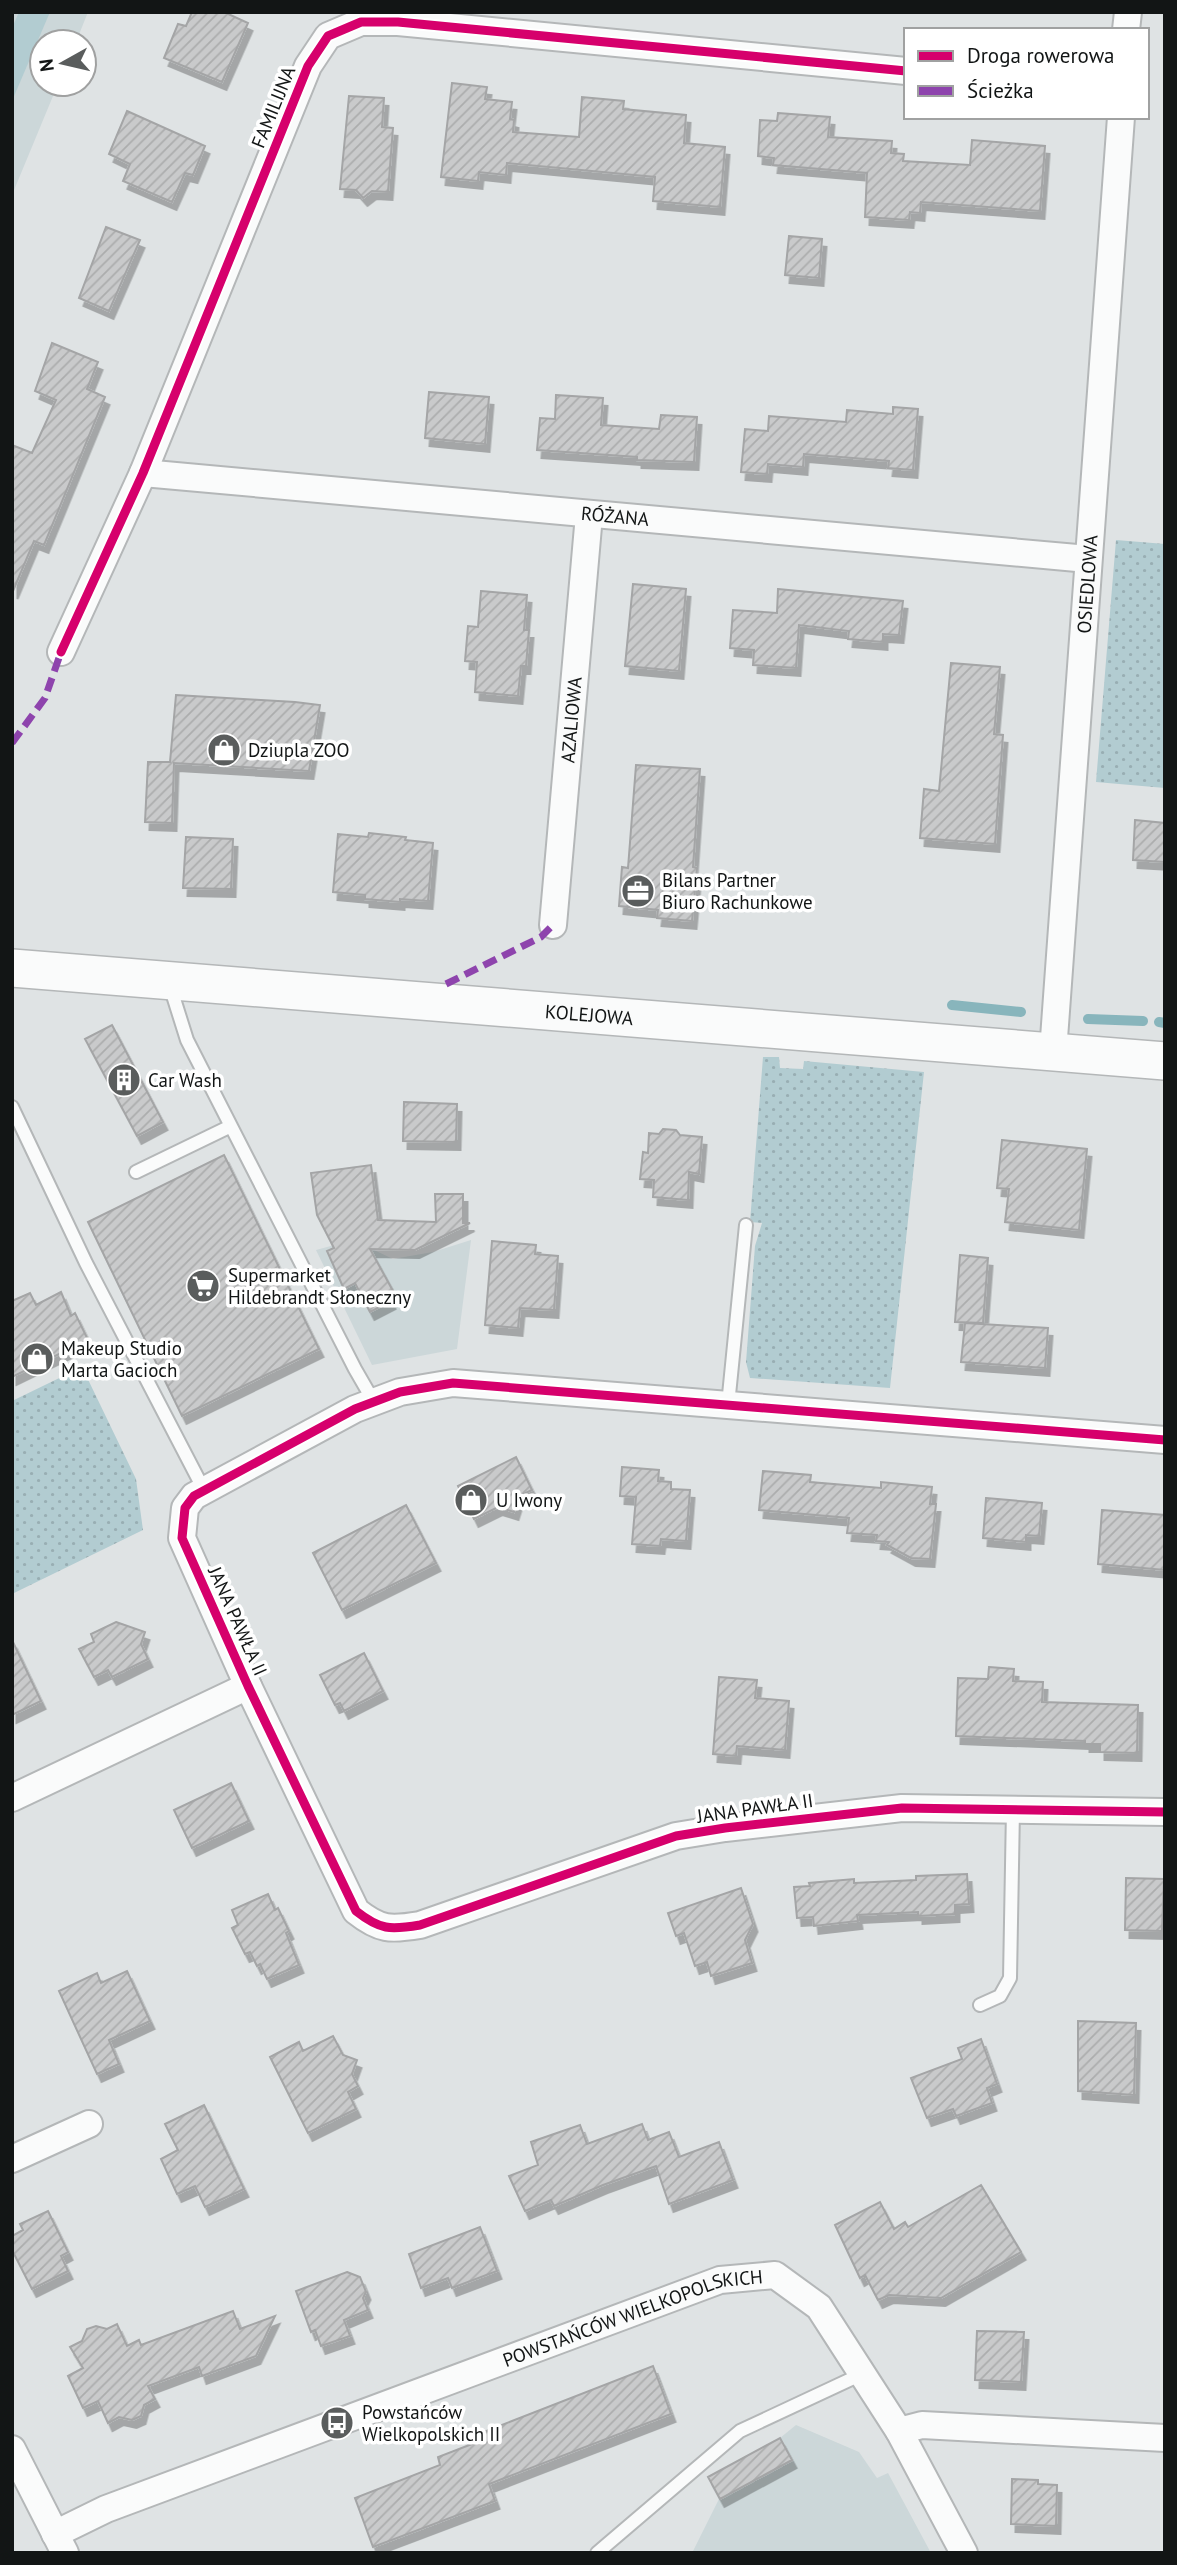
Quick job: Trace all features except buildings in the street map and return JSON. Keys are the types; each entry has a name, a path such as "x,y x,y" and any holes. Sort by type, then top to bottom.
{"street":[{"name":"FAMILIJNA","path":"61,652 143,473 308,66 328,36 361,22 398,22 904,71"},
{"name":"OSIEDLOWA","path":"1053,1052 1121,119"},
{"name":"RÓŻANA","path":"143,473 1088,559"},
{"name":"AZALIOWA","path":"553,925 589,515"},
{"name":"KOLEJOWA","path":"12,968 1165,1061"},
{"name":"JANA PAWŁA II","path":"1165,1440 453,1383 400,1392 355,1409 194,1496 185,1508 182,1520 182,1538 248,1686 356,1911 372,1924 394,1930 420,1925 676,1836 752,1825 902,1808 1165,1812"},
{"path":"12,1798 248,1686"},
{"path":"12,2159 89,2124"},
{"name":"POWSTAŃCÓW WIELKOPOLSKICH","path":"60,2543 106,2509 720,2280 775,2275 819,2307 899,2431 964,2553"},
{"path":"899,2431 922,2425 1165,2438"},
{"path":"12,2449 60,2543"}],"lane":[{"path":"167,979 187,1040 374,1402"},
{"path":"12,1107 86,1263 205,1490"},
{"path":"136,1172 231,1126"},
{"path":"728,1405 746,1225"},
{"path":"980,2005 1000,1996 1010,1978 1013,1810"},
{"path":"597,2553 740,2431 862,2374"}],"shaded area":[{"path":"12,12 88,12 82,28 28,28 28,98 52,98 12,195"},
{"path":"19,12 50,12 43,28 28,28 28,64 12,101 12,28"},
{"path":"1116,540 1165,544 1165,788 1096,782"},
{"path":"763,1057 779,1057 780,1068 803,1069 804,1061 924,1072 890,1388 750,1378 746,1362 755,1246 762,1223 750,1222"},
{"path":"353,1240 393,1259 433,1252 471,1240 457,1349 372,1365 316,1250"},
{"path":"82,1367 136,1479 143,1530 12,1594 12,1401"},
{"path":"796,2425 859,2452 877,2478 888,2473 931,2553 692,2553 719,2499 708,2477 780,2438"}],"waterway":[{"path":"952,1005 1021,1012"},
{"path":"1088,1019 1143,1021"},
{"path":"1159,1022 1165,1023"}],"marked path":[{"path":"12,743 45,698 61,652"},
{"path":"446,984 541,937 553,925"}],"cycle path":[{"path":"61,652 143,473 308,66 328,36 361,22 398,22 904,71"},
{"path":"1165,1440 453,1383 400,1392 355,1409 194,1496 185,1508 182,1538 248,1686 356,1911 372,1922 386,1927 420,1925 676,1836 725,1828 902,1808 1165,1812"}],"place":[{"name":"Dziupla ZOO","path":"224,750"},
{"name":"Bilans Partner Biuro Rachunkowe","path":"638,891"},
{"name":"Car Wash","path":"124,1080"},
{"name":"Supermarket Hildebrandt Słoneczny","path":"203,1286"},
{"name":"Makeup Studio Marta Gacioch","path":"37,1359"},
{"name":"U Iwony","path":"471,1500"},
{"name":"Powstańców Wielkopolskich II","path":"337,2423"}]}
